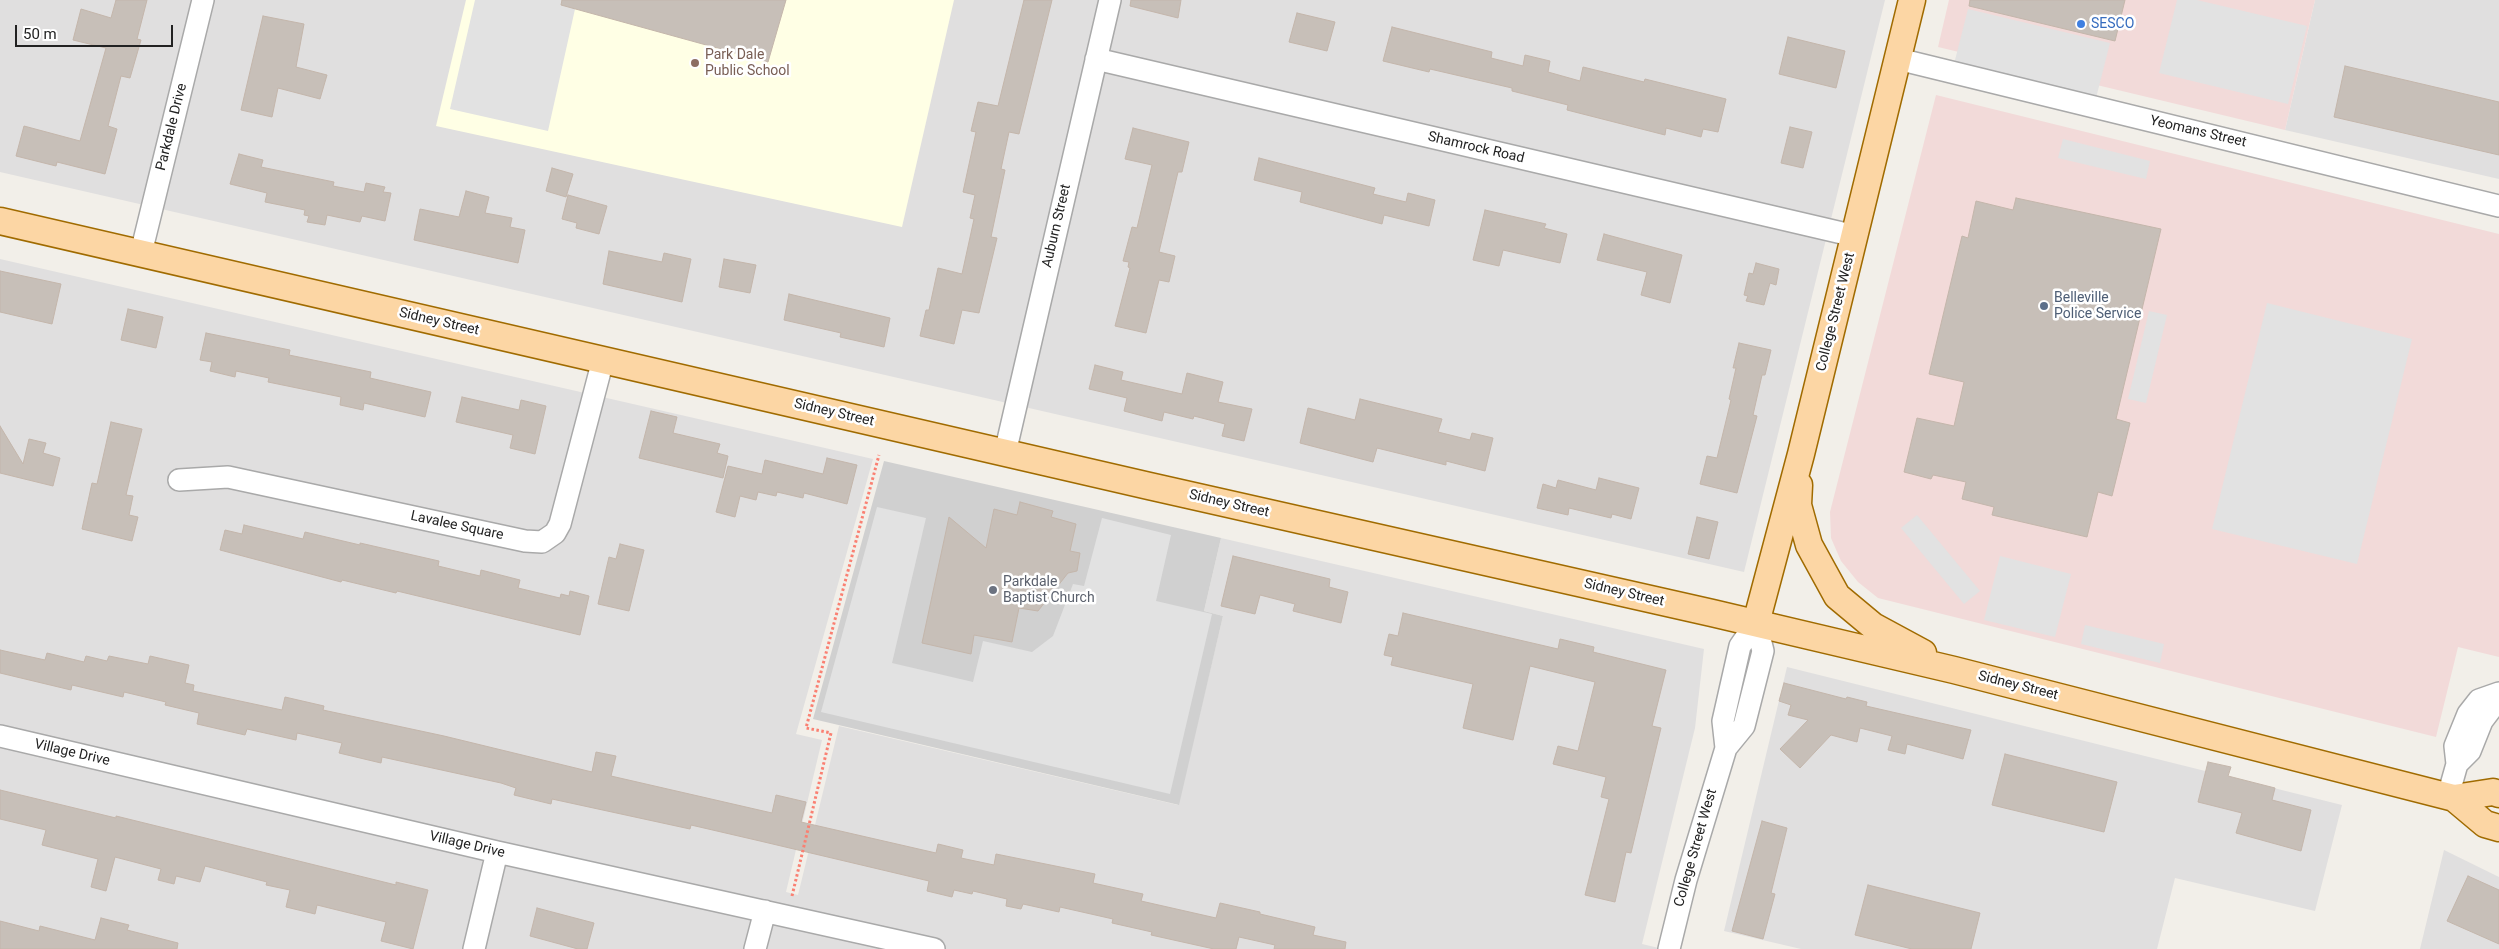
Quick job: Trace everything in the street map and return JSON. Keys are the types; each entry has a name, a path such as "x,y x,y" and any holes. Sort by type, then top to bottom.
{"main road":[{"name":"College Street West","path":"1756,623 1801,454 1912,0"},
{"name":"Sidney Street","path":"0,221 1756,623 1954,670 2451,797 2493,792 2499,794"},
{"path":"1801,454 1798,505 1809,545 1837,596 1873,626 1954,670"},
{"name":"Sidney Street","path":"2451,797 2485,824 2499,828"}],"street":[{"name":"Parkdale Drive","path":"141,254 203,0"},
{"name":"Auburn Street","path":"1005,452 1110,0"},
{"name":"Shamrock Road","path":"1096,59 1855,236"},
{"name":"Yeomans Street","path":"1898,59 2499,206"},
{"name":"Lavalee Square","path":"179,480 228,477 525,541 542,542 555,533 560,524 603,360"},
{"name":"College Street West","path":"1669,949 1686,880 1726,748 1723,721 1740,646 1756,623"},
{"path":"2451,797 2457,764 2455,746 2468,714 2479,700 2495,695"},
{"name":"Village Drive","path":"0,736 497,852 934,949"},
{"path":"474,949 497,852"},
{"path":"756,949 765,911"}],"path":[{"path":"787,916 830,733 806,728 878,456"}],"shaded area":[{"path":"0,0 1885,0 1744,572 0,172"},
{"name":"Park Dale Public School","path":"466,0 954,0 902,227 436,126"},
{"path":"475,0 577,0 548,131 450,109"},
{"path":"1949,0 2315,0 2285,130 1938,47"},
{"path":"2177,0 2197,0 2307,26 2288,104 2159,73"},
{"path":"2315,0 2499,0 2499,179 2285,130"},
{"path":"1968,9 2110,43 2096,98 1954,64"},
{"path":"1936,95 2499,234 2499,657 2458,647 2436,737 1878,598 1858,582 1841,561 1831,538 1830,512"},
{"path":"2063,139 2150,161 2146,179 2058,158"},
{"path":"0,259 873,459 796,734 822,740 786,892 798,895 839,726 1178,805 1223,616 1204,611 1221,538 1704,649 1695,728 1642,944 1663,949 0,949"},
{"path":"2267,303 2412,339 2357,564 2212,529"},
{"path":"2149,311 2167,315 2146,403 2128,399"},
{"path":"884,461 1221,538 1204,611 1223,616 1179,805 813,719"},
{"path":"877,507 926,518 892,663 973,682 983,641 1032,652 1053,636 1073,584 1084,586 1102,518 1171,535 1156,601 1212,614 1170,794 821,712"},
{"path":"1917,515 1980,591 1964,604 1901,528"},
{"path":"2000,556 2071,574 2055,637 1984,620"},
{"path":"2085,625 2164,644 2160,663 2081,644"},
{"path":"1787,667 2342,805 2315,911 2175,878 2157,949 1801,949 1724,931"},
{"path":"2444,850 2499,877 2499,949 2420,949"}],"building":[{"path":"116,0 147,0 137,39 141,40 130,78 121,76 108,126 117,129 105,174 57,162 56,166 16,156 24,126 80,141 106,48 73,40 81,9 111,18"},
{"path":"562,0 786,0 768,62 561,5"},
{"path":"1024,0 1052,0 1019,134 1009,132 1001,169 1005,170 991,237 997,238 979,313 962,310 954,344 920,336 926,310 929,310 938,268 962,274 974,219 970,218 975,195 963,192 976,132 971,131 978,102 998,106"},
{"path":"1131,0 1181,0 1178,18 1130,6"},
{"name":"SESCO","path":"1970,0 2125,0 2115,41 1969,6"},
{"path":"1297,13 1335,22 1327,51 1289,42"},
{"path":"263,16 304,24 296,67 327,75 320,99 278,88 272,117 241,110"},
{"path":"1392,27 1492,52 1491,58 1523,66 1525,55 1550,61 1548,72 1580,81 1583,67 1644,82 1645,79 1726,99 1718,132 1703,129 1701,137 1666,128 1665,135 1567,110 1568,105 1512,91 1512,88 1430,69 1429,72 1383,61"},
{"path":"1788,37 1845,51 1836,88 1779,74"},
{"path":"2345,66 2499,102 2499,155 2334,117"},
{"path":"1790,127 1812,132 1803,168 1781,163"},
{"path":"1133,128 1189,142 1182,172 1178,172 1159,252 1175,256 1169,282 1159,280 1146,333 1115,326 1130,268 1128,267 1129,262 1123,261 1132,227 1137,228 1152,165 1125,159"},
{"path":"239,154 263,160 261,167 334,182 333,186 364,192 366,183 385,187 383,192 391,193 385,221 362,216 360,222 327,215 325,225 307,222 309,216 304,215 305,210 265,202 267,193 230,184"},
{"path":"1259,158 1375,188 1373,194 1406,202 1408,193 1435,200 1429,226 1384,215 1382,224 1300,202 1302,192 1254,180"},
{"path":"552,168 573,174 566,197 546,191"},
{"path":"466,191 489,197 485,213 512,218 510,227 525,230 518,263 414,240 420,209 459,217"},
{"path":"568,195 607,206 599,234 576,228 577,223 562,219"},
{"name":"Belleville Police Service","path":"2016,198 2161,229 2116,419 2130,423 2112,496 2098,492 2087,537 1992,515 1994,507 1962,499 1966,482 1933,475 1931,479 1904,472 1917,418 1954,426 1964,382 1929,374 1962,236 1968,238 1976,201 2013,210"},
{"path":"1485,210 1546,224 1544,228 1567,234 1560,263 1503,250 1499,266 1473,260"},
{"path":"1604,234 1682,255 1670,303 1641,295 1647,272 1597,260"},
{"path":"609,251 662,262 664,253 691,259 682,302 603,284"},
{"path":"724,259 756,265 750,293 719,287"},
{"path":"1756,263 1779,269 1776,285 1770,283 1764,305 1746,301 1748,296 1744,295 1749,273 1753,274"},
{"path":"0,271 61,284 52,324 0,312"},
{"path":"789,294 890,318 884,347 840,337 841,333 784,320"},
{"path":"128,309 163,317 156,348 121,340"},
{"path":"206,333 290,350 289,355 371,372 370,378 431,392 425,417 364,403 363,410 340,405 341,397 268,382 269,378 236,371 235,377 210,371 212,362 200,360"},
{"path":"1739,343 1771,350 1765,375 1762,375 1753,415 1757,416 1737,493 1700,484 1707,456 1717,458 1731,400 1729,399 1736,368 1733,368"},
{"path":"1095,365 1123,372 1121,380 1182,394 1187,373 1223,382 1218,402 1252,409 1244,441 1222,436 1225,424 1194,416 1193,419 1164,412 1162,421 1124,411 1127,398 1089,389"},
{"path":"462,397 519,410 521,400 546,406 535,454 510,448 513,435 456,422"},
{"path":"1360,399 1442,419 1438,432 1470,440 1472,433 1493,438 1485,471 1446,461 1446,465 1377,448 1373,462 1300,443 1308,408 1355,420"},
{"path":"651,411 677,417 673,433 720,444 717,453 728,456 723,478 639,458"},
{"path":"111,422 142,429 126,495 133,496 129,515 138,517 132,541 82,529 92,483 97,484"},
{"path":"0,426 23,464 29,439 46,443 43,453 60,458 53,486 0,473"},
{"path":"827,458 857,465 847,504 804,493 803,498 777,492 776,496 758,492 756,500 740,496 735,517 716,512 728,466 762,474 765,460 823,474"},
{"path":"1599,478 1639,488 1631,519 1612,514 1611,518 1569,508 1568,515 1537,508 1543,484 1556,488 1558,480 1596,490"},
{"name":"Parkdale Baptist Church","path":"1020,502 1053,511 1051,517 1076,524 1070,551 1080,553 1077,571 1068,573 1038,611 1019,608 1012,642 974,635 971,654 922,643 949,517 986,548 994,509 1017,515"},
{"path":"1697,517 1718,522 1709,559 1688,554"},
{"path":"244,525 303,539 305,532 360,545 360,543 439,561 438,566 480,576 481,570 520,580 518,588 560,598 561,594 569,596 570,591 589,596 580,635 397,591 396,593 342,580 341,582 220,550 225,530 242,534"},
{"path":"620,544 644,550 629,611 598,604 609,557 616,559"},
{"path":"1233,556 1330,579 1329,587 1348,592 1341,623 1293,611 1295,604 1260,595 1255,614 1221,606"},
{"path":"1403,613 1558,649 1560,639 1594,647 1593,652 1666,670 1652,726 1661,728 1631,853 1626,852 1615,902 1585,895 1609,799 1601,797 1606,777 1553,764 1558,746 1578,751 1595,682 1530,666 1513,740 1463,728 1473,684 1391,665 1393,657 1384,655 1389,634 1398,636"},
{"path":"0,650 45,660 47,653 84,662 86,656 107,661 109,656 148,664 150,656 189,665 185,683 194,685 193,691 282,710 285,697 324,706 323,710 444,736 592,772 596,752 616,756 611,776 772,813 776,795 806,802 801,822 936,853 938,844 963,850 961,858 994,865 996,854 1095,874 1093,883 1143,894 1141,901 1216,918 1220,903 1260,912 1260,914 1315,927 1313,935 1346,942 1345,949 1274,949 1275,945 1239,937 1236,949 1214,949 1151,935 1152,932 1112,923 1113,919 1060,907 1059,912 1023,904 1021,909 1006,906 1007,899 973,891 972,894 954,890 952,897 927,891 929,881 760,841 691,825 690,829 552,799 551,804 514,795 516,788 501,783 382,757 381,763 339,753 342,743 297,733 296,740 247,729 245,735 197,724 199,713 165,705 166,702 124,692 123,697 72,685 71,690 0,673"},
{"path":"1784,683 1846,699 1847,697 1867,702 1866,706 1971,730 1963,759 1907,744 1905,754 1888,750 1892,736 1860,728 1857,742 1831,735 1800,768 1780,749 1808,720 1788,715 1791,705 1779,701"},
{"path":"2005,754 2117,782 2104,832 1992,805"},
{"path":"2208,762 2231,767 2228,776 2275,788 2272,800 2311,810 2301,851 2236,833 2242,813 2198,802"},
{"path":"0,790 116,818 116,816 396,885 396,882 428,890 413,949 381,941 386,922 317,905 315,914 286,907 290,890 266,885 267,882 205,866 200,882 176,876 174,884 158,880 161,869 115,857 106,891 91,887 98,859 42,845 46,830 0,819"},
{"path":"1762,821 1787,828 1771,893 1775,894 1763,939 1732,931"},
{"path":"2468,876 2499,890 2499,944 2447,921"},
{"path":"1868,885 1980,913 1971,949 1912,949 1855,935"},
{"path":"537,908 594,923 587,949 578,949 530,936"},
{"path":"101,918 129,925 127,930 178,943 177,949 0,949 0,921 39,931 40,926 95,940"}],"place":[{"name":"SESCO","path":"2081,24"},
{"name":"Park Dale Public School","path":"695,63"},
{"name":"Belleville Police Service","path":"2044,306"},
{"name":"Parkdale Baptist Church","path":"993,590"}]}
